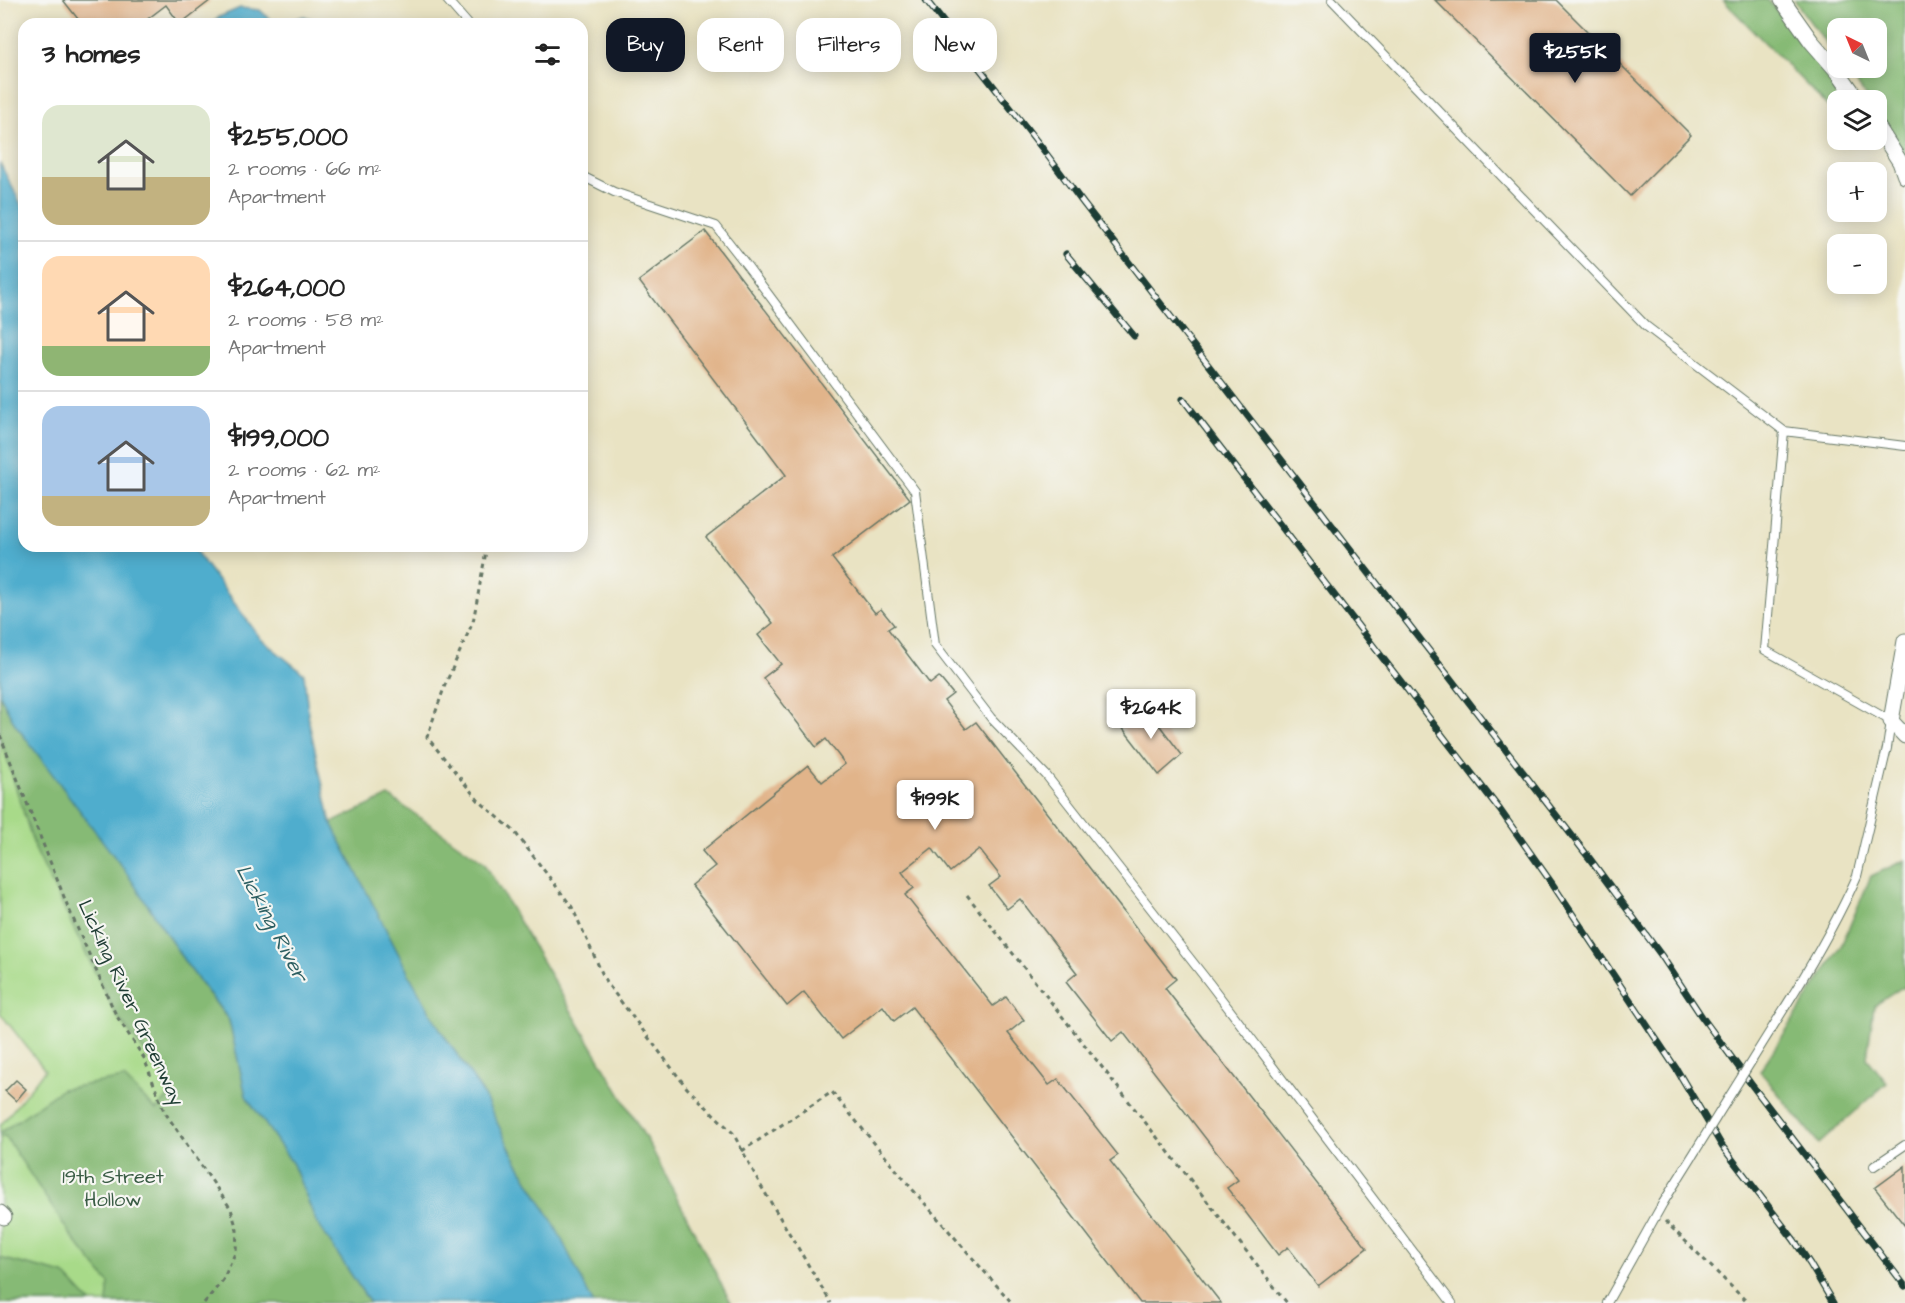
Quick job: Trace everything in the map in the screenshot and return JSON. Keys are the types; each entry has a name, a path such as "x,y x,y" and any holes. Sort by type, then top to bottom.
{"street":[{"path":"1782,0 1811,41 1851,90"},
{"path":"1887,140 1896,154 1905,176"},
{"path":"1905,641 1891,721 1905,736"}],"lane":[{"path":"447,0 463,18"},
{"path":"1332,0 1646,326 1784,431 1905,446"},
{"path":"588,179 614,192 716,226 748,267 915,491 935,645 991,718 1046,774 1210,984 1452,1303"},
{"path":"1607,1303 1663,1203 1792,996 1850,894 1857,876 1887,748 1891,721 1765,650 1784,431"},
{"path":"1874,1166 1905,1145"}],"path":[{"path":"486,552 473,622 445,685 427,737 478,800 514,831 572,907 606,981 687,1088 733,1133 831,1303"},
{"name":"Licking River Greenway","path":"0,735 68,907 116,1015 144,1058 164,1111 231,1209 237,1230 236,1251 223,1280 204,1303"},
{"path":"967,896 1287,1303"},
{"path":"742,1151 832,1092 913,1190 1012,1303"},
{"path":"1657,1214 1748,1303"}],"green space":[{"path":"1723,0 1768,0 1838,90 1827,90 1827,106"},
{"path":"1794,0 1905,0 1905,161 1896,139 1887,126 1887,90 1862,90 1852,78 1887,78 1887,18 1827,18 1827,45"},
{"name":"19th Street Hollow","path":"0,695 15,724 40,756 288,1218 268,1303 0,1303 0,1126 45,1070 0,1013"},
{"path":"0,695 15,724 129,875 185,962 229,1021 246,1096 293,1164 316,1221 370,1303 107,1303 109,1283 72,1237 5,1136 0,1137 0,1133 62,1089 124,1078 156,1110 174,1090 116,1015 35,849 0,737"},
{"path":"389,796 484,862 651,1147 731,1303 593,1303 554,1224 514,1157 482,1092 440,1029 412,980 331,823"},
{"path":"1905,860 1905,988 1901,988 1874,1006 1867,1058 1887,1083 1819,1144 1760,1071 1841,946 1871,876"},
{"path":"0,1258 64,1274 91,1303 0,1303"}],"water":[{"path":"240,8 260,10 269,18 218,18"},
{"name":"Licking River","path":"0,163 18,198 18,552 196,552 261,639 304,674 309,722 331,823 412,980 440,1029 482,1092 514,1157 554,1224 593,1303 370,1303 316,1221 293,1164 246,1096 229,1020 185,962 128,875 15,724 0,695"}],"building":[{"path":"63,0 211,0 188,18 176,18 166,5 149,18 77,18"},
{"path":"1435,0 1556,0 1691,135 1630,196"},
{"path":"705,231 910,499 832,558 875,613 881,609 894,625 888,629 930,684 939,677 953,694 944,701 966,729 976,722 1176,979 1165,988 1367,1248 1318,1286 1288,1247 1278,1255 1227,1188 1238,1180 1123,1032 1112,1041 1066,982 1077,973 1020,899 1007,909 989,886 1001,877 979,849 950,872 932,848 902,872 914,888 905,895 993,1006 1006,997 1024,1020 1008,1033 1049,1085 1058,1079 1118,1155 1110,1161 1221,1303 1140,1303 912,1007 894,1021 883,1006 841,1039 804,992 787,1006 691,885 715,866 702,851 808,765 822,782 845,764 826,739 816,747 763,678 781,664 758,635 773,623 706,537 786,475 639,281"},
{"path":"1144,705 1182,755 1159,775 1121,726"},
{"path":"16,1080 26,1089 16,1101 5,1091"},
{"path":"1905,1166 1905,1226 1875,1188"}],"railway":[{"path":"926,0 1590,859 1661,955 1702,1017 1751,1084 1905,1286"},
{"path":"1066,254 1134,336"},
{"path":"1183,399 1500,810 1677,1070 1722,1146 1794,1240 1833,1303"}]}
